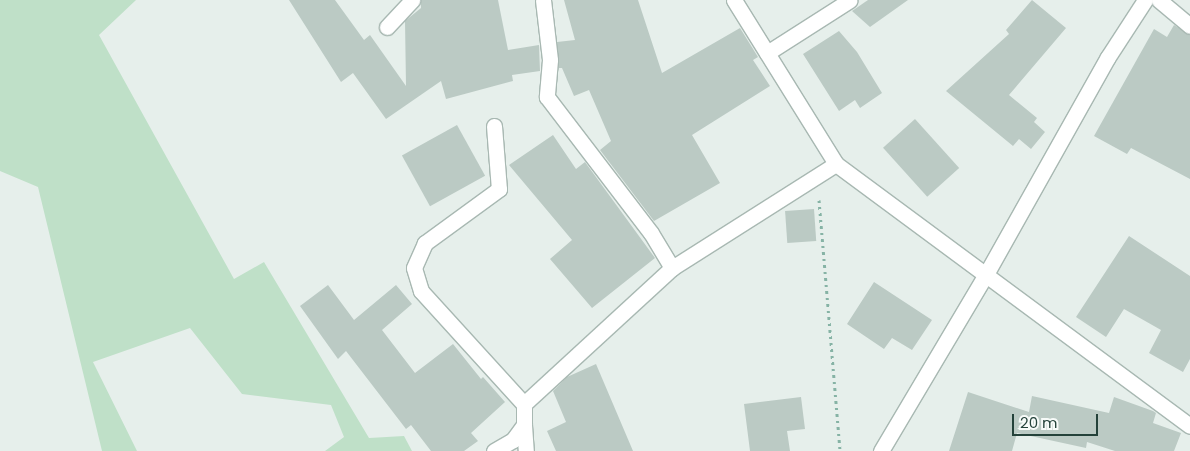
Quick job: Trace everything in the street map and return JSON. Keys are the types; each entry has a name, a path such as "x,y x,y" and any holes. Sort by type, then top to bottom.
{"street":[{"path":"388,27 412,0"},
{"path":"543,0 550,60 547,97 651,233 672,268"},
{"path":"734,0 836,164 1190,426"},
{"path":"767,53 850,0"},
{"path":"881,451 985,276 1108,57 1145,0"},
{"path":"1159,0 1190,26"},
{"path":"494,126 499,189 425,243 414,268 421,291 524,404 526,451"},
{"path":"524,404 672,268 817,178 836,164"},
{"path":"494,451 513,440 524,425"}],"path":[{"path":"817,178 840,451"}],"green space":[{"path":"0,0 136,0 99,35 234,279 264,262 369,438 404,436 412,451 325,451 344,437 331,405 242,394 190,328 93,362 137,451 102,451 38,187 0,171"}],"building":[{"path":"289,0 335,0 364,40 370,35 406,86 405,21 421,8 421,0 498,0 508,50 539,45 540,71 512,75 513,81 446,99 441,81 386,119 353,73 341,82"},
{"path":"564,0 638,0 662,73 740,28 758,57 753,60 770,86 692,135 720,183 654,221 600,150 611,141 589,90 574,96 562,68 559,68 557,42 575,40"},
{"path":"868,0 908,0 870,27 852,11"},
{"path":"1032,0 1066,28 1009,95 1037,118 1034,122 1045,132 1031,149 1019,139 1013,146 946,91 1009,34 1006,30"},
{"path":"1174,25 1190,35 1190,179 1131,148 1127,154 1094,136 1154,29 1167,37"},
{"path":"839,31 857,52 882,93 860,108 855,100 839,111 803,54"},
{"path":"915,119 959,168 927,197 883,148"},
{"path":"457,125 485,176 430,206 402,156"},
{"path":"553,135 576,169 585,162 655,258 592,308 550,259 572,240 509,165"},
{"path":"814,209 816,241 787,243 785,211"},
{"path":"1129,236 1190,276 1190,359 1183,372 1149,353 1161,330 1124,309 1106,337 1076,317"},
{"path":"874,282 932,320 912,350 892,338 884,349 847,324"},
{"path":"328,285 354,320 396,285 412,304 382,330 415,373 453,344 481,379 483,377 505,402 471,433 478,441 464,451 431,451 411,425 406,429 346,351 338,359 300,306"},
{"path":"596,364 633,451 556,451 547,431 566,422 553,391 567,377"},
{"path":"968,392 1029,412 1032,396 1109,413 1114,397 1153,411 1156,413 1153,423 1181,433 1174,451 1115,451 1087,442 1086,448 1017,433 1012,451 949,451"},
{"path":"801,397 805,429 787,431 790,451 750,451 744,404"}]}
